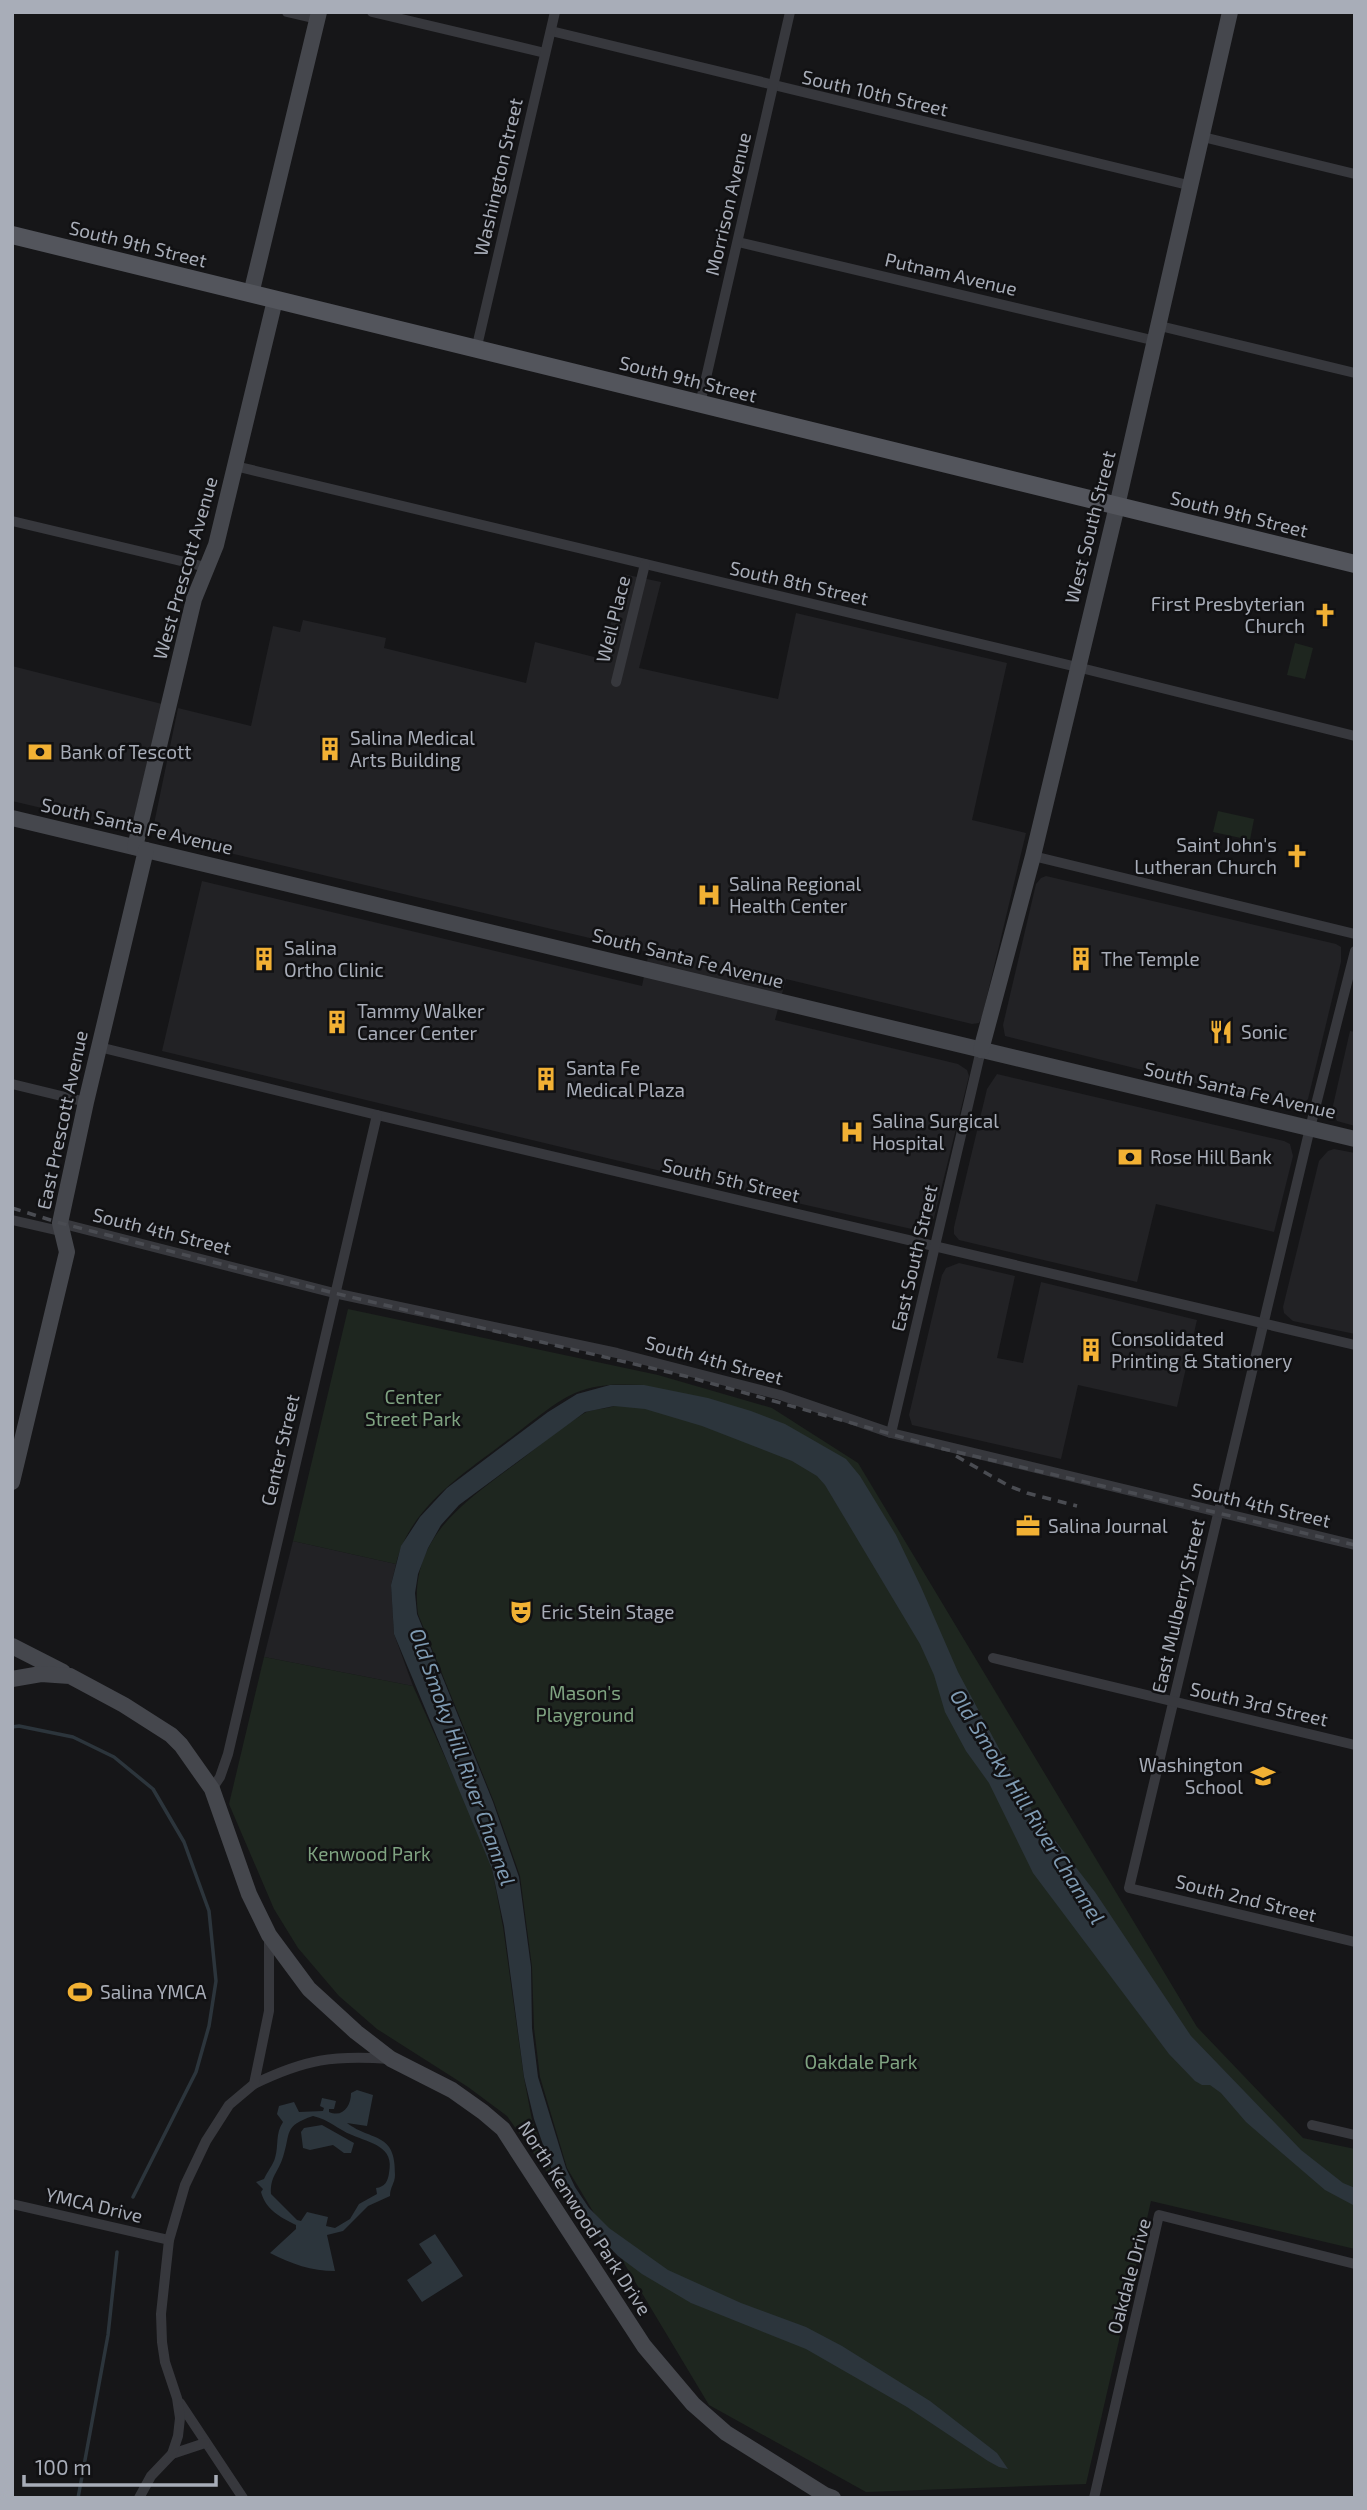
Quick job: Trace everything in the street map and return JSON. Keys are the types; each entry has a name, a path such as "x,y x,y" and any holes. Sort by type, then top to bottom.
{"main road":[{"name":"South 9th Street","path":"12,235 1355,564"}],"street":[{"path":"251,294 318,16 287,12"},
{"path":"372,12 545,53"},
{"name":"Washington Street","path":"476,350 555,12"},
{"name":"Morrison Avenue","path":"701,404 790,12"},
{"name":"West South Street","path":"981,1049 1033,856 1158,333 1230,12"},
{"name":"South 10th Street","path":"551,31 773,87 1192,186"},
{"path":"1203,137 1355,174"},
{"name":"Putnam Avenue","path":"738,242 1158,333"},
{"name":"West Prescott Avenue","path":"140,848 194,598 216,545 275,300"},
{"path":"1158,333 1355,373"},
{"name":"South 8th Street","path":"235,466 1355,736"},
{"path":"12,521 206,567"},
{"name":"Weil Place","path":"616,682 645,564"},
{"name":"South Santa Fe Avenue","path":"12,818 1355,1139"},
{"name":"East Prescott Avenue","path":"12,1482 18,1429 67,1252 60,1227 140,848"},
{"path":"1033,856 1355,934"},
{"name":"East Mulberry Street","path":"1129,1888 1355,950"},
{"name":"South 5th Street","path":"99,1047 1355,1345"},
{"name":"East South Street","path":"891,1433 981,1049"},
{"path":"12,1084 86,1102"},
{"name":"Center Street","path":"212,1789 220,1777 228,1754 377,1115"},
{"name":"South 4th Street","path":"12,1220 60,1227 334,1293 617,1353 780,1395 891,1433 1355,1545"},
{"name":"North Kenwood Park Drive","path":"12,1646 124,1705 171,1735 181,1745 212,1789 249,1894 268,1935 309,1989 356,2032 391,2059 452,2090 503,2129 644,2346 693,2404 726,2433 833,2498"},
{"name":"South 3rd Street","path":"993,1658 1355,1745"},
{"path":"12,1679 41,1674 70,1676"},
{"name":"South 2nd Street","path":"1129,1888 1355,1942"},
{"path":"254,2084 269,2011 268,1935"},
{"path":"139,2498 151,2476 172,2454 178,2436 180,2418 177,2398 165,2362 161,2314 169,2240 185,2185 206,2141 229,2105 254,2084 277,2073 325,2058 353,2056 391,2059"},
{"path":"1311,2125 1355,2135"},
{"name":"YMCA Drive","path":"12,2204 169,2240"},
{"name":"Oakdale Drive","path":"1094,2498 1159,2215 1355,2264"},
{"path":"177,2398 243,2498"},
{"path":"172,2454 205,2443"}],"shaded area":[{"name":"Salina Regional Health Center","path":"623,574 661,582 639,668 778,699 796,613 1007,663 972,820 1026,833 979,1023 972,1024 786,979 775,1020 958,1064 967,1070 969,1076 934,1218 924,1229 916,1230 736,1189 162,1051 202,881 642,986 649,952 162,837 155,832 154,824 178,708 251,726 273,626 300,632 303,620 386,638 384,648 526,683 535,642 602,659"},
{"path":"12,666 162,704 130,826 118,826 12,801"},
{"path":"1046,876 1341,947 1341,962 1308,1099 1304,1104 1292,1107 1005,1036 1003,1025 1036,884"},
{"path":"1350,1031 1355,1032 1355,1126 1337,1121 1332,1110"},
{"path":"997,1074 1290,1144 1293,1156 1274,1232 1156,1204 1137,1282 959,1240 954,1234 954,1227 987,1089"},
{"path":"1334,1149 1355,1153 1355,1334 1293,1321 1284,1313 1283,1307 1319,1161 1328,1151"},
{"path":"959,1263 1015,1276 997,1358 1023,1363 1041,1282 1197,1320 1177,1407 1078,1385 1061,1459 912,1425 909,1415 942,1275 946,1268"},
{"path":"293,1541 396,1564 391,1585 394,1634 413,1686 264,1657"}],"green space":[{"path":"1295,643 1313,648 1305,679 1287,675"},
{"path":"1218,811 1254,819 1250,840 1213,832"},
{"name":"Oakdale Park","path":"348,1309 658,1375 772,1408 858,1463 1197,2027 1303,2138 1355,2149 1355,2249 1151,2201 1086,2484 866,2492 709,2405 567,2168 540,2077 534,2028 532,1967 520,1876 494,1802 418,1614 417,1587 422,1564 431,1543 460,1508 574,1419 590,1411 614,1406 644,1385 592,1387 567,1397 543,1413 460,1476 427,1507 403,1543 396,1564 293,1541"},
{"name":"Kenwood Park","path":"264,1657 413,1686 492,1869 524,2078 532,2120 552,2173 549,2175 507,2116 468,2087 377,2029 339,1996 298,1948 274,1909 229,1804"}],"water":[{"path":"610,1385 644,1385 708,1398 751,1411 785,1424 846,1459 860,1476 896,1535 958,1672 1033,1812 1095,1892 1191,2036 1301,2150 1343,2183 1355,2188 1355,2206 1325,2190 1246,2122 1221,2093 1210,2085 1195,2081 1169,2054 1033,1873 989,1783 966,1751 945,1712 934,1675 920,1644 825,1485 817,1476 792,1461 702,1426 645,1409 614,1406 585,1412 459,1505 441,1525 428,1548 418,1574 415,1593 417,1614 493,1802 519,1877 531,1967 532,2028 538,2077 566,2168 575,2187 589,2208 609,2228 668,2270 741,2303 806,2327 842,2346 930,2401 997,2453 1008,2469 988,2461 907,2407 806,2349 691,2303 642,2274 618,2256 589,2226 553,2173 534,2119 524,2077 504,1926 492,1869 394,1634 391,1585 401,1546 420,1517 447,1488 548,1412 577,1394"},
{"path":"357,2090 373,2095 367,2126 347,2123 387,2144 394,2161 395,2175 390,2196 368,2206 343,2231 327,2235 335,2271 294,2264 270,2253 296,2229 296,2225 270,2208 263,2198 263,2189 256,2182 264,2179 275,2158 283,2122 277,2114 279,2106 294,2102 299,2112 323,2111 324,2108 320,2106 322,2098 336,2101 334,2109 329,2109 329,2112 338,2113 348,2106 351,2093","holes":["313,2116 373,2143 385,2151 390,2164 387,2181 376,2188 377,2194 359,2204 350,2219 335,2228 326,2226 328,2217 307,2212 301,2221 297,2220 271,2194 272,2183 292,2127"]},
{"path":"322,2125 354,2143 351,2153 344,2153 333,2145 310,2150 303,2148 301,2132 304,2128"},
{"path":"435,2234 463,2276 422,2302 407,2280 432,2263 419,2244"}],"waterway":[{"name":"Old Smoky Hill River Channel","path":"12,1727 19,1726 73,1737 114,1757 153,1789 184,1842 209,1911 216,1981 209,2026 196,2072 133,2197"},
{"name":"Old Smoky Hill River Channel","path":"78,2498 108,2335 117,2252"}],"railway":[{"path":"12,1208 60,1223 334,1293 685,1376 944,1449 1355,1545"},
{"path":"956,1456 1009,1486 1077,1506"}],"place":[{"name":"First Presbyterian Church","path":"1325,615"},
{"name":"Salina Medical Arts Building","path":"330,749"},
{"name":"Bank of Tescott","path":"40,752"},
{"name":"Saint John's Lutheran Church","path":"1297,856"},
{"name":"Salina Regional Health Center","path":"709,895"},
{"name":"Salina Ortho Clinic","path":"264,959"},
{"name":"The Temple","path":"1081,959"},
{"name":"Tammy Walker Cancer Center","path":"337,1022"},
{"name":"Sonic","path":"1221,1032"},
{"name":"Santa Fe Medical Plaza","path":"546,1079"},
{"name":"Salina Surgical Hospital","path":"852,1132"},
{"name":"Rose Hill Bank","path":"1130,1157"},
{"name":"Consolidated Printing & Stationery","path":"1091,1350"},
{"name":"Salina Journal","path":"1028,1526"},
{"name":"Eric Stein Stage","path":"521,1612"},
{"name":"Washington School","path":"1263,1776"},
{"name":"Salina YMCA","path":"80,1992"}],"park label":[{"name":"Center Street Park","path":"413,1408"},
{"name":"Mason's Playground","path":"585,1704"}]}
